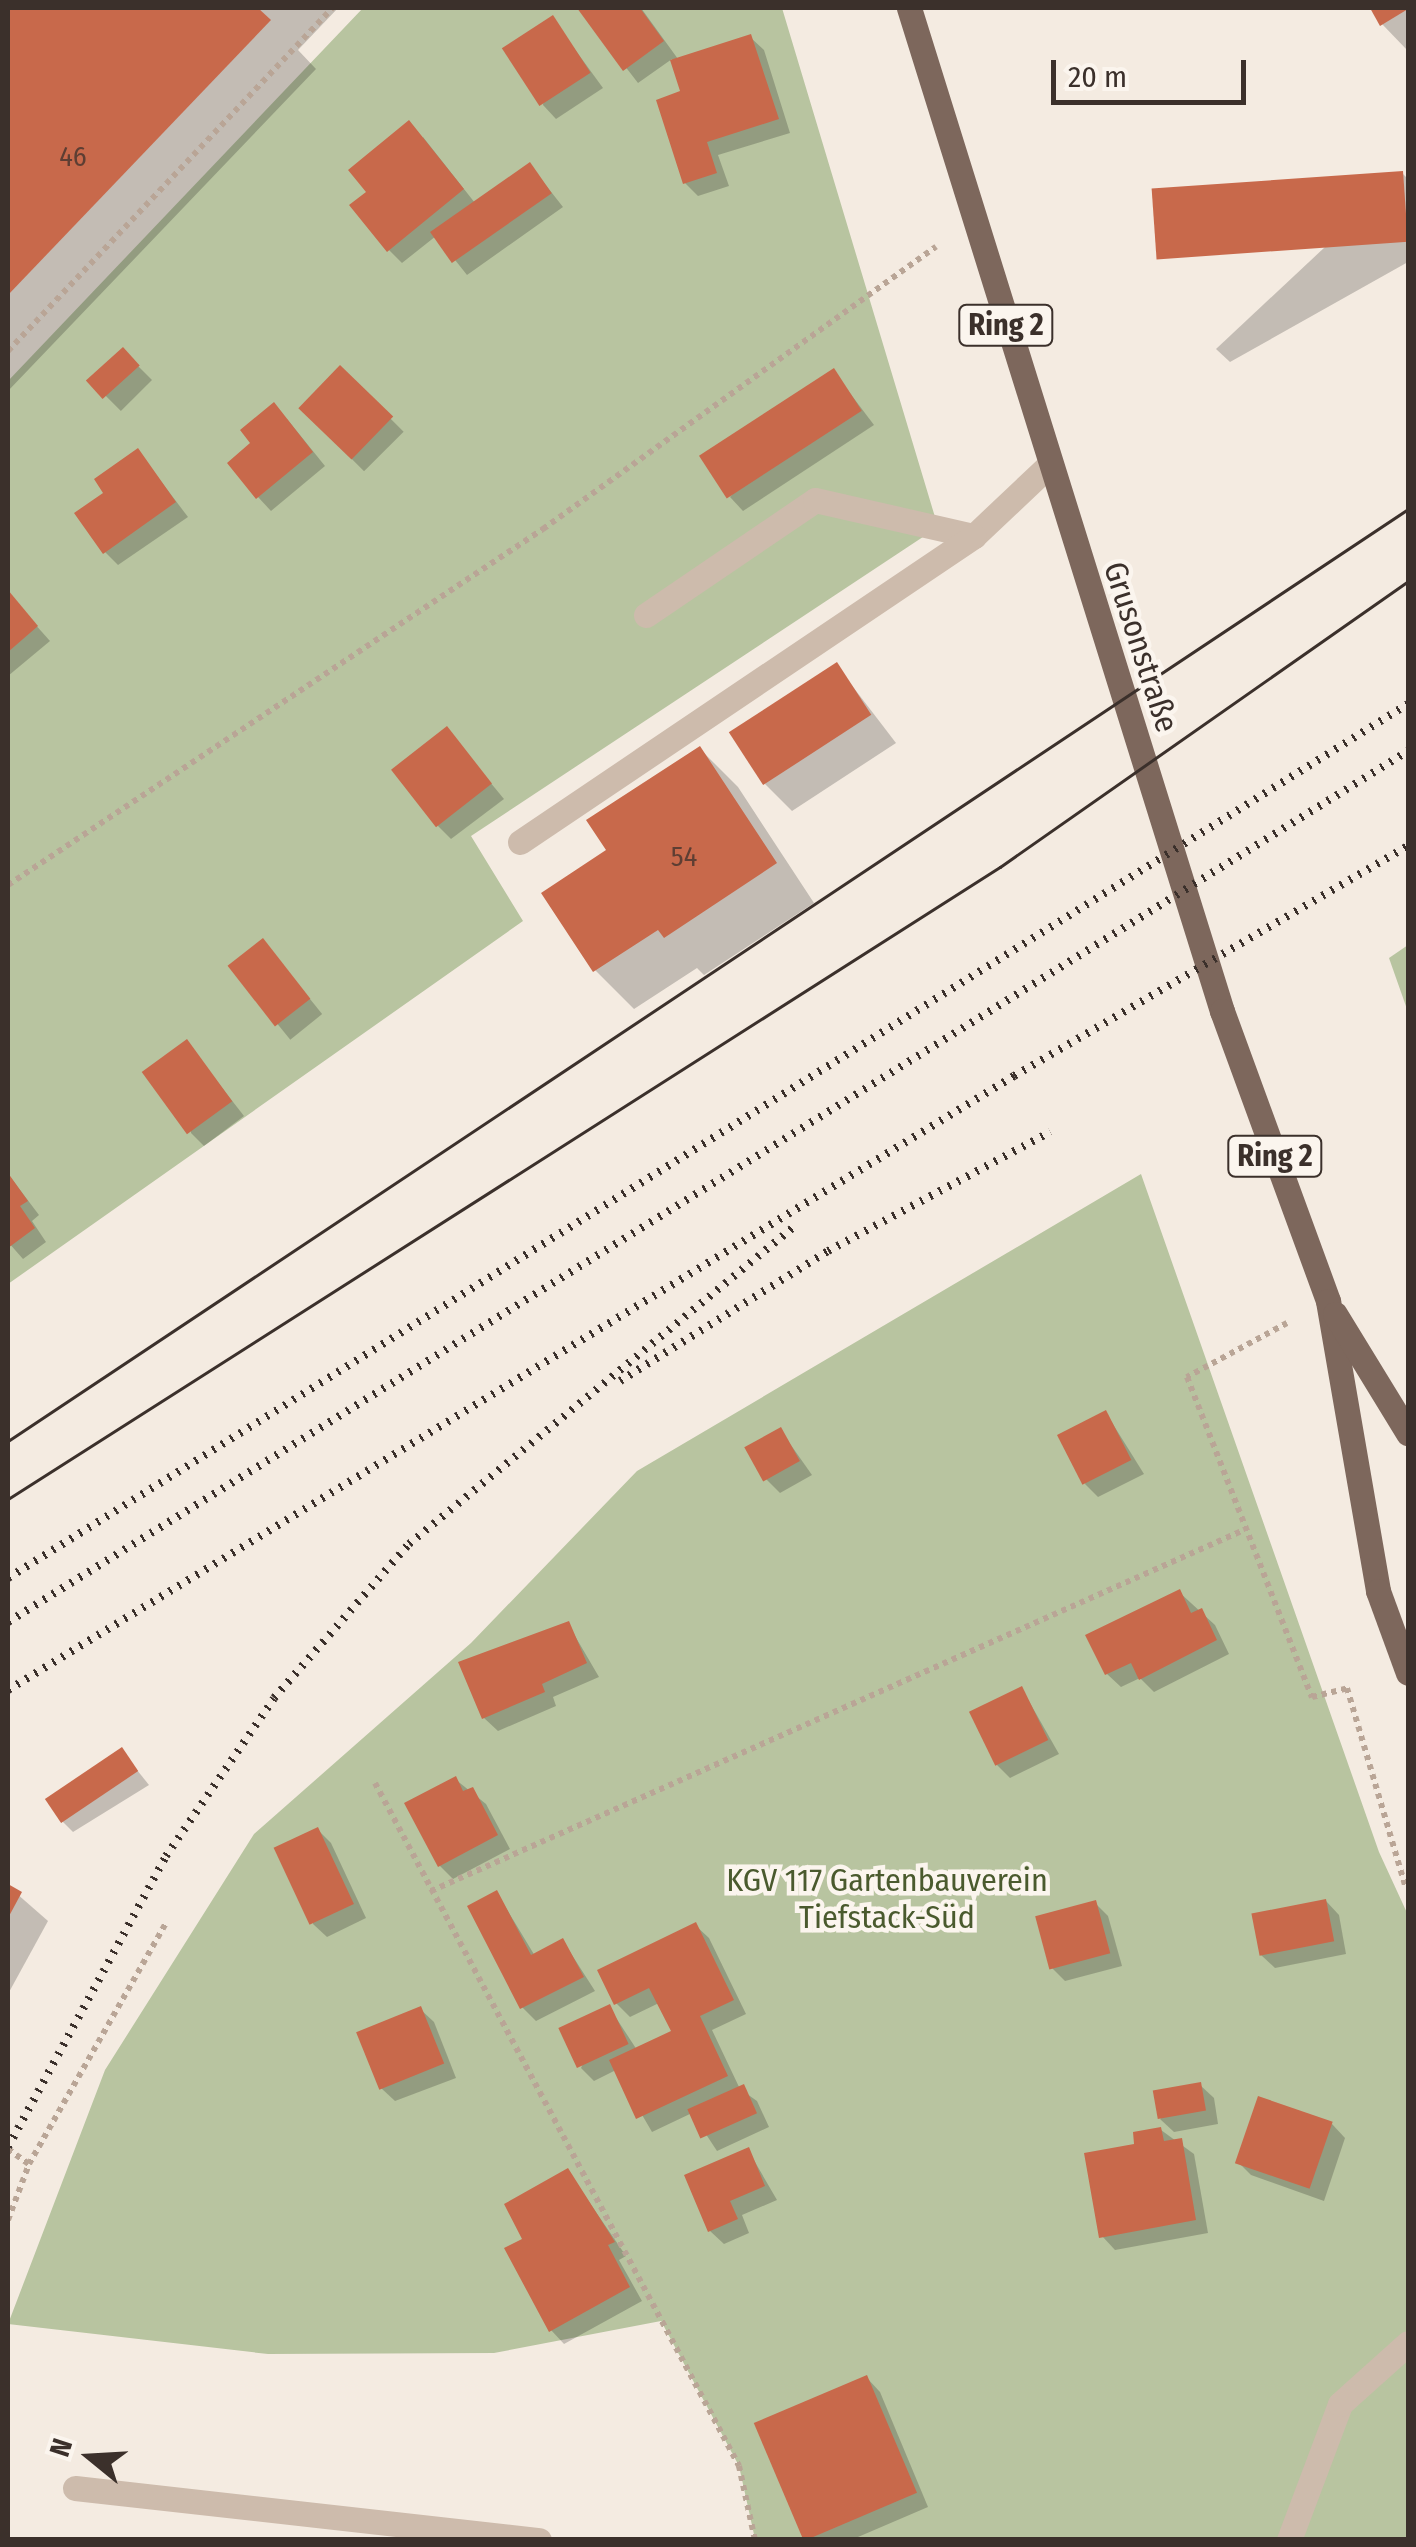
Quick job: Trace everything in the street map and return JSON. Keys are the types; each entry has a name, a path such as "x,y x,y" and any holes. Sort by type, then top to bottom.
{"main road":[{"name":"Grusonstraße","path":"909,8 1222,1011 1328,1301 1378,1591 1408,1673"},
{"name":"Grusonstraße","path":"1328,1301 1408,1433"}],"lane":[{"path":"520,842 974,536 1049,465"},
{"path":"646,614 815,500 974,536"},
{"path":"1289,2540 1340,2404 1408,2343"},
{"path":"75,2488 538,2540"}],"path":[{"path":"8,351 332,8"},
{"path":"8,885 543,529 974,220"},
{"path":"1328,1301 1187,1377 1312,1697 1347,1688 1406,1888"},
{"path":"431,1890 1244,1530"},
{"path":"375,1783 739,2466 755,2540"},
{"path":"8,2220 29,2164 167,1921"},
{"path":"8,2149 29,2164"}],"green space":[{"path":"363,8 782,8 938,527 471,836 523,921 8,1284 8,381"},
{"path":"1408,945 1408,1012 1389,958"},
{"name":"KGV 117 Gartenbauverein Tiefstack-Süd","path":"1141,1174 1379,1852 1408,1915 1408,2539 755,2539 739,2466 661,2321 494,2353 268,2354 8,2324 105,2070 254,1834 471,1643 637,1471"}],"building":[{"path":"8,8 258,8 271,20 8,295"},
{"path":"577,8 640,8 664,41 623,71"},
{"path":"1370,8 1408,8 1408,9 1380,26"},
{"path":"553,15 591,73 539,106 502,48"},
{"path":"751,34 779,119 707,142 717,173 683,184 656,100 680,91 670,60"},
{"path":"409,120 464,189 387,252 349,205 366,192 348,170"},
{"path":"530,162 552,193 452,263 430,232"},
{"path":"1403,171 1408,242 1157,259 1152,189"},
{"path":"123,347 140,366 103,399 86,380"},
{"path":"340,365 393,416 352,460 298,408"},
{"path":"834,368 862,411 727,498 699,456"},
{"path":"274,402 313,452 256,499 227,463 250,443 240,430"},
{"path":"138,448 176,502 103,554 74,513 103,493 94,479"},
{"path":"8,590 38,626 8,652"},
{"path":"837,662 871,715 763,785 729,732"},
{"path":"447,726 492,784 436,827 391,770"},
{"path":"700,746 777,863 664,938 658,930 593,972 541,893 606,850 586,820"},
{"path":"263,938 310,999 275,1026 228,966"},
{"path":"187,1039 232,1101 187,1134 142,1072"},
{"path":"8,1173 28,1201 20,1206 35,1228 8,1248"},
{"path":"1106,1410 1131,1460 1082,1485 1057,1435"},
{"path":"781,1427 800,1461 763,1481 744,1447"},
{"path":"1180,1589 1191,1613 1202,1608 1217,1640 1139,1680 1131,1663 1105,1675 1085,1635"},
{"path":"569,1621 587,1663 542,1684 545,1692 482,1719 458,1662"},
{"path":"1022,1686 1048,1740 995,1766 969,1712"},
{"path":"122,1747 138,1771 61,1823 45,1799"},
{"path":"456,1776 463,1791 473,1787 498,1835 438,1867 404,1803"},
{"path":"318,1827 354,1904 310,1925 274,1848"},
{"path":"8,1884 22,1892 8,1918"},
{"path":"497,1890 531,1955 563,1938 584,1977 520,2009 467,1906"},
{"path":"1326,1899 1334,1941 1260,1956 1251,1914"},
{"path":"1096,1900 1110,1953 1049,1969 1035,1916"},
{"path":"696,1922 734,2000 700,2016 728,2076 636,2119 609,2060 671,2031 649,1988 614,2005 597,1970"},
{"path":"610,2004 629,2044 577,2068 558,2028"},
{"path":"421,2006 444,2063 379,2090 356,2032"},
{"path":"1201,2082 1206,2111 1158,2119 1153,2091"},
{"path":"744,2084 757,2113 700,2138 687,2109"},
{"path":"1258,2096 1333,2122 1310,2189 1235,2163"},
{"path":"1161,2127 1164,2141 1182,2138 1196,2220 1099,2238 1084,2153 1134,2144 1133,2132"},
{"path":"749,2147 765,2186 730,2201 738,2219 708,2232 684,2175"},
{"path":"568,2168 615,2242 608,2245 630,2287 549,2332 504,2248 522,2239 504,2204"},
{"path":"867,2375 917,2493 803,2540 754,2423"}],"tram line":[{"path":"8,1441 1408,509"},
{"path":"8,1499 1000,867 1408,581"}],"railway":[{"path":"8,1578 1408,704"},
{"path":"8,1622 1408,751"},
{"path":"8,1690 1014,1076 1408,846"},
{"path":"620,1381 828,1251 1050,1132"},
{"path":"8,2147 166,1856 274,1698 409,1544 794,1227"}]}
